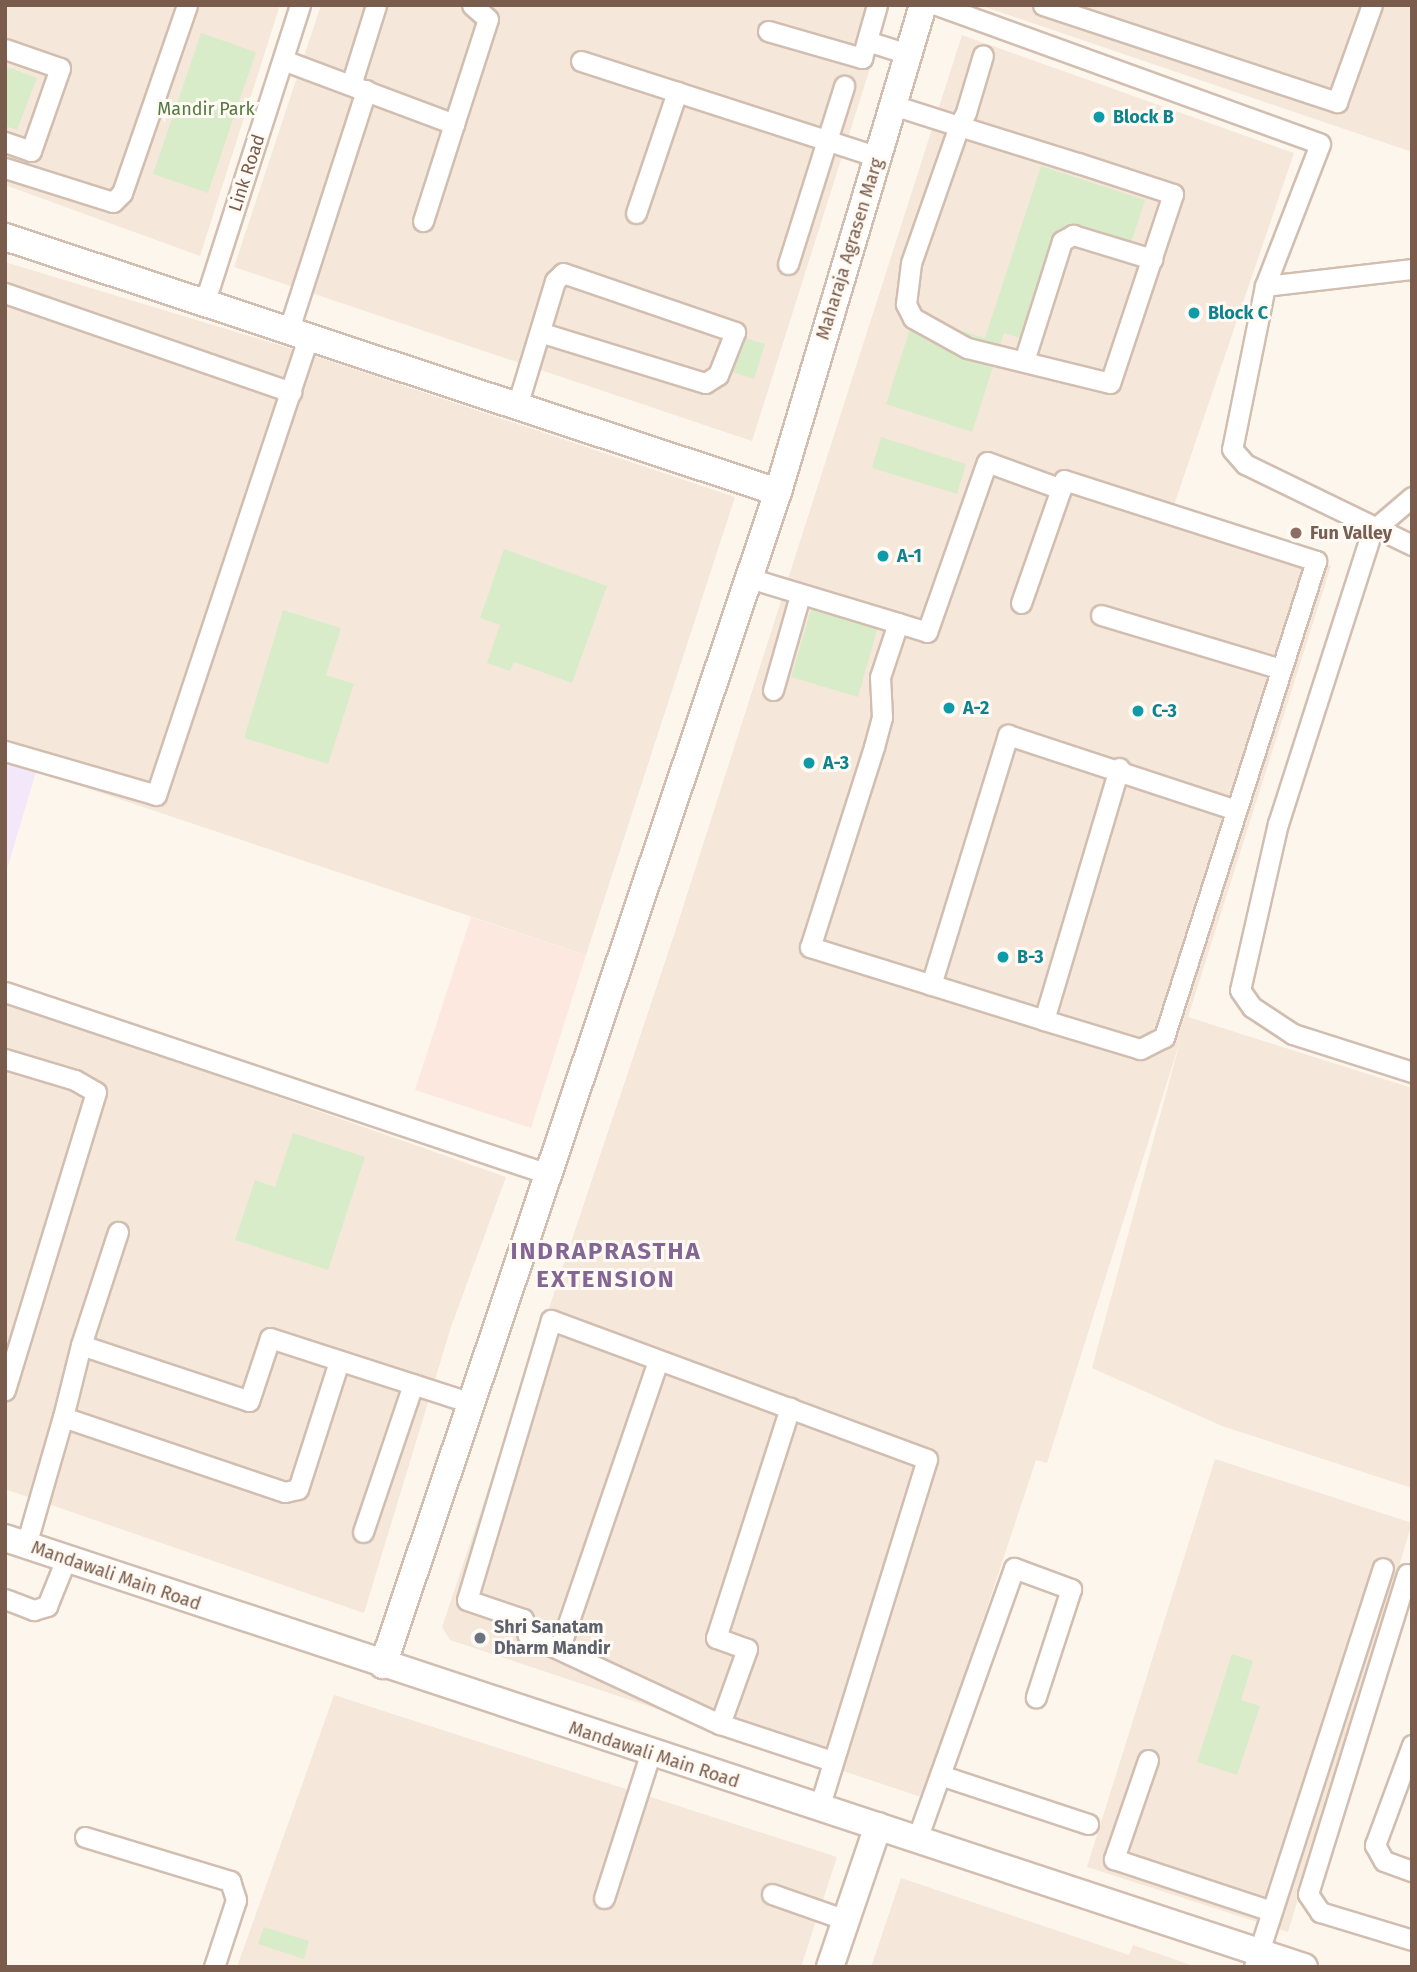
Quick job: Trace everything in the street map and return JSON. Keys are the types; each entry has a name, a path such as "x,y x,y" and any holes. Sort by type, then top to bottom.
{"street":[{"path":"5,167 113,202 187,5"},
{"name":"Link Road","path":"205,300 300,5"},
{"path":"5,751 156,795 291,392 299,333 359,87 376,5"},
{"path":"423,221 488,19 471,5"},
{"path":"768,31 862,58 877,5"},
{"name":"Maharaja Agrasen Marg","path":"383,1665 778,492 923,5"},
{"path":"937,5 1320,144 1265,286 1232,449 1245,464 1372,531 1412,545"},
{"path":"1043,5 1337,102 1372,5"},
{"path":"867,41 908,54"},
{"path":"5,49 60,68 31,151 5,142"},
{"path":"893,104 959,126 1173,194 1110,383 967,348 913,318 906,304 911,263 959,126 983,55"},
{"path":"283,60 454,124"},
{"path":"581,61 878,157"},
{"path":"788,264 844,86"},
{"path":"636,213 677,92"},
{"path":"1024,361 1067,237 1152,259"},
{"path":"6,238 205,300 778,492"},
{"path":"1265,286 1412,269"},
{"path":"517,406 542,333 555,281 570,272 730,327 735,336 718,375 705,383 542,333"},
{"path":"5,293 291,392"},
{"path":"749,578 927,632 987,462 1061,489"},
{"path":"898,623 880,677 882,717 874,747 810,947 1140,1049 1164,1037 1316,561 1064,480 1021,603"},
{"path":"1412,497 1372,531 1278,823 1240,990 1252,1007 1293,1034 1412,1072"},
{"path":"773,690 800,594"},
{"path":"1101,615 1282,669"},
{"path":"931,985 1004,739 1020,734 1236,810"},
{"path":"1044,1020 1119,768"},
{"path":"5,992 548,1174"},
{"path":"5,1059 96,1092 5,1390"},
{"path":"15,1542 63,1417 81,1345 118,1232"},
{"path":"819,1808 927,1460 551,1320 467,1592 467,1601 523,1619 528,1635 560,1647 720,1724 832,1761"},
{"path":"81,1345 249,1401 270,1338 471,1403"},
{"path":"560,1647 658,1360"},
{"path":"63,1417 285,1492 298,1489 340,1361"},
{"path":"363,1532 413,1384"},
{"path":"720,1724 747,1649 716,1638 790,1408"},
{"name":"Mandawali Main Road","path":"15,1542 650,1755 917,1839 1256,1959 1304,1967"},
{"path":"5,1599 34,1610 47,1606 66,1559"},
{"path":"917,1839 1014,1568 1071,1589 1036,1697"},
{"path":"1256,1959 1383,1568"},
{"path":"1406,1574 1404,1611 1308,1894 1320,1912 1412,1940"},
{"path":"1412,1745 1375,1845 1384,1861 1412,1871"},
{"path":"604,1898 650,1755"},
{"path":"1148,1760 1114,1859 1271,1912"},
{"path":"940,1775 1088,1824"},
{"path":"830,1967 878,1826"},
{"path":"85,1837 230,1881 236,1900 214,1967"},
{"path":"772,1894 846,1920"}],"shaded area":[{"path":"5,5 280,5 200,256 5,185"},
{"path":"321,5 890,5 752,441 234,267"},
{"path":"979,5 1412,5 1412,152"},
{"path":"962,35 1294,153 1171,514 1331,566 1188,1017 1412,1088 1412,1488 1222,1426 1092,1368 1181,1038 1047,1463 1036,1460 924,1798 450,1640 442,1627 676,929"},
{"path":"5,262 309,354 735,497 586,955 5,761"},
{"path":"5,761 36,772 5,876"},
{"path":"471,917 586,955 531,1128 415,1090"},
{"path":"5,1001 506,1177 451,1327 364,1613 5,1489"},
{"path":"1215,1459 1412,1523 1288,1932 1087,1867"},
{"path":"334,1695 837,1857 801,1967 237,1967"},
{"path":"901,1878 1129,1955 1133,1945 1197,1967 871,1967"}],"green space":[{"name":"Mandir Park","path":"201,33 256,52 208,193 153,174"},
{"path":"5,66 37,78 17,130 5,126"},
{"path":"1041,166 1145,200 1129,249 1069,229 1032,342 1004,333 972,432 886,404 914,316 985,338"},
{"path":"736,335 765,344 754,379 727,370"},
{"path":"881,437 966,464 957,494 872,468"},
{"path":"504,549 607,586 572,683 514,662 510,671 487,663 500,625 480,618"},
{"path":"812,606 878,627 858,697 791,677"},
{"path":"283,610 341,628 326,675 354,684 328,764 244,738"},
{"path":"293,1133 365,1157 328,1270 235,1240 255,1180 275,1187"},
{"path":"1232,1654 1253,1661 1241,1700 1260,1706 1237,1775 1197,1762"},
{"path":"264,1927 309,1941 304,1959 258,1944"}],"place":[{"name":"Block B","path":"1099,117"},
{"name":"Block C","path":"1194,313"},
{"name":"Fun Valley","path":"1296,533"},
{"name":"A-1","path":"883,556"},
{"name":"A-2","path":"949,708"},
{"name":"C-3","path":"1138,711"},
{"name":"A-3","path":"809,763"},
{"name":"B-3","path":"1003,957"},
{"name":"Shri Sanatam Dharm Mandir","path":"480,1638"}],"district":[{"name":"INDRAPRASTHA EXTENSION","path":"606,1266"}]}
